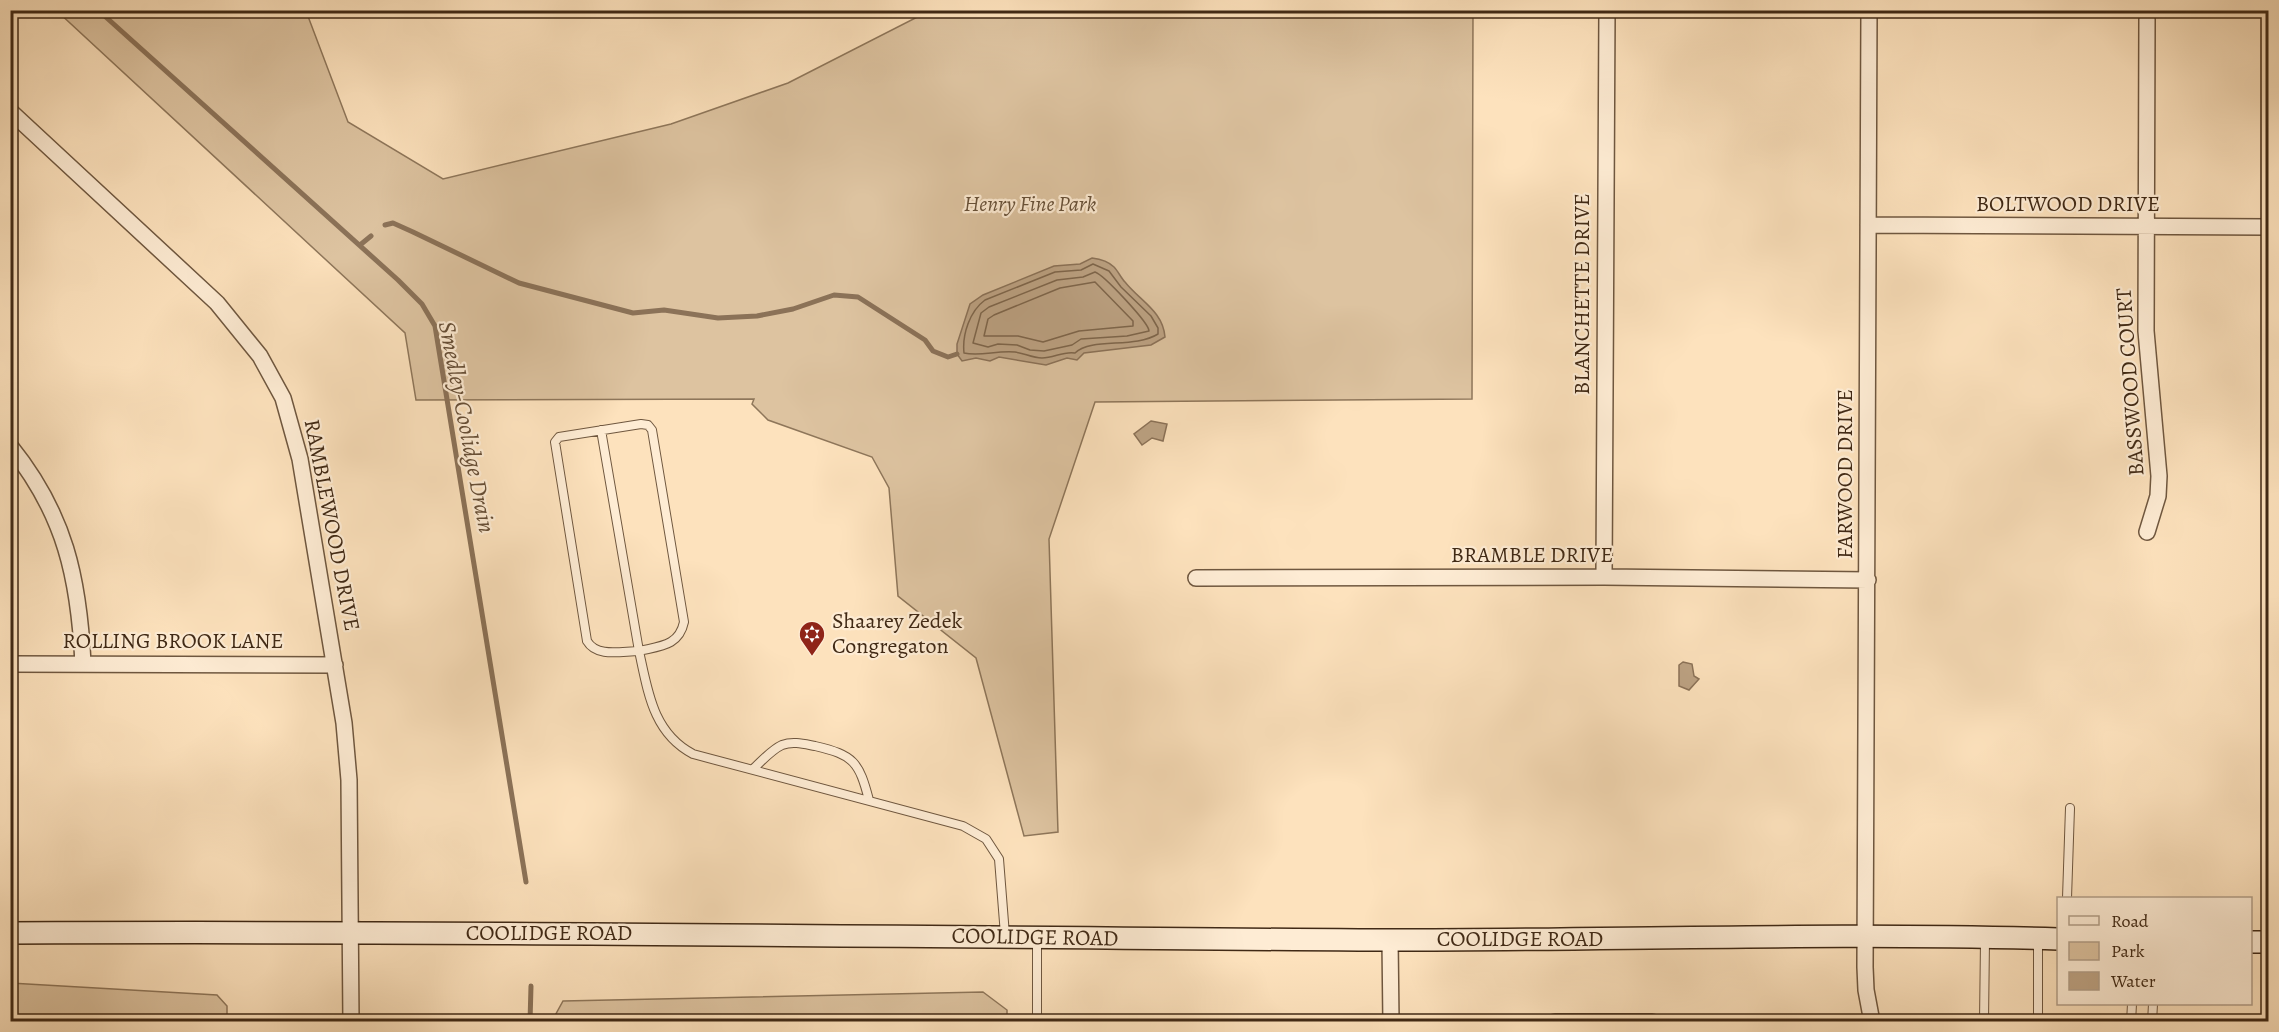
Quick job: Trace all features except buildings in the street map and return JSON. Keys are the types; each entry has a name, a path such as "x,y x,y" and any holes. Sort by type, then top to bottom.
{"street":[{"name":"BLANCHETTE DRIVE","path":"1604,577 1607,10"},
{"name":"FARWOOD DRIVE","path":"1869,10 1866,990 1872,1022"},
{"name":"BASSWOOD COURT","path":"2147,19 2145,228 2147,359 2159,476 2157,505 2147,532"},
{"name":"RAMBLEWOOD DRIVE","path":"10,111 217,303 260,356 283,398 292,429 335,665 349,780 351,1022"},
{"name":"BOLTWOOD DRIVE","path":"1868,225 2268,227"},
{"path":"10,446 42,490 68,548 80,608 83,664"},
{"name":"BRAMBLE DRIVE","path":"1196,578 1604,577 1868,580"},
{"name":"ROLLING BROOK LANE","path":"10,664 335,665"},
{"name":"COOLIDGE ROAD","path":"10,933 352,931 1390,940 1866,937 2048,939"},
{"path":"1390,940 1391,1022"},
{"path":"2252,942 2268,942"},
{"path":"1555,1022 1652,1022"}],"lane":[{"path":"648,425 654,442 684,622 681,634 672,643 639,651 599,652 592,649 587,641 554,449 559,437 648,425"},
{"path":"602,430 639,651 655,716 666,734 678,746 693,754 963,826 986,839 999,859 1005,937"},
{"path":"753,769 773,751 795,742 839,752 852,759 861,772 868,800"},
{"path":"2067,897 2070,808"},
{"path":"1037,938 1037,1022"},
{"path":"1984,1022 1985,939"},
{"path":"2038,1022 2048,939"},
{"path":"2131,1022 2132,1005"},
{"path":"2152,1022 2153,1005"}],"green space":[{"name":"Henry Fine Park","path":"57,11 306,11 348,122 443,179 671,124 788,83 929,11 1473,11 1472,399 1095,402 1049,539 1058,832 1024,836 976,658 898,596 889,488 872,457 768,420 752,404 754,399 416,400 405,333"},
{"path":"10,983 217,995 227,1006 227,1021 11,1021"},
{"path":"983,992 1007,1010 1007,1021 552,1021 563,1001"}],"water":[{"path":"1092,258 1109,263 1114,267 1131,289 1155,313 1160,320 1165,337 1151,345 1084,353 1077,360 1067,358 1046,365 999,357 990,361 976,358 962,361 957,354 957,344 970,304 983,295 1054,266 1080,264"},
{"path":"1151,421 1167,424 1163,441 1152,438 1142,445 1134,434"},
{"path":"1683,662 1692,664 1694,676 1699,679 1689,690 1679,686 1679,665"}],"waterway":[{"name":"Smedley-Coolidge Drain","path":"98,10 398,280 422,304 435,326 526,882"},
{"path":"385,225 393,223 519,283 633,313 664,310 718,318 757,316 793,309 834,295 858,297 925,340 933,351 948,357 957,354"},
{"path":"360,245 371,236"},
{"name":"Smedley-Coolidge Drain","path":"530,1022 531,986"}],"place":[{"name":"Shaarey Zedek Congregaton","path":"812,657"}]}
